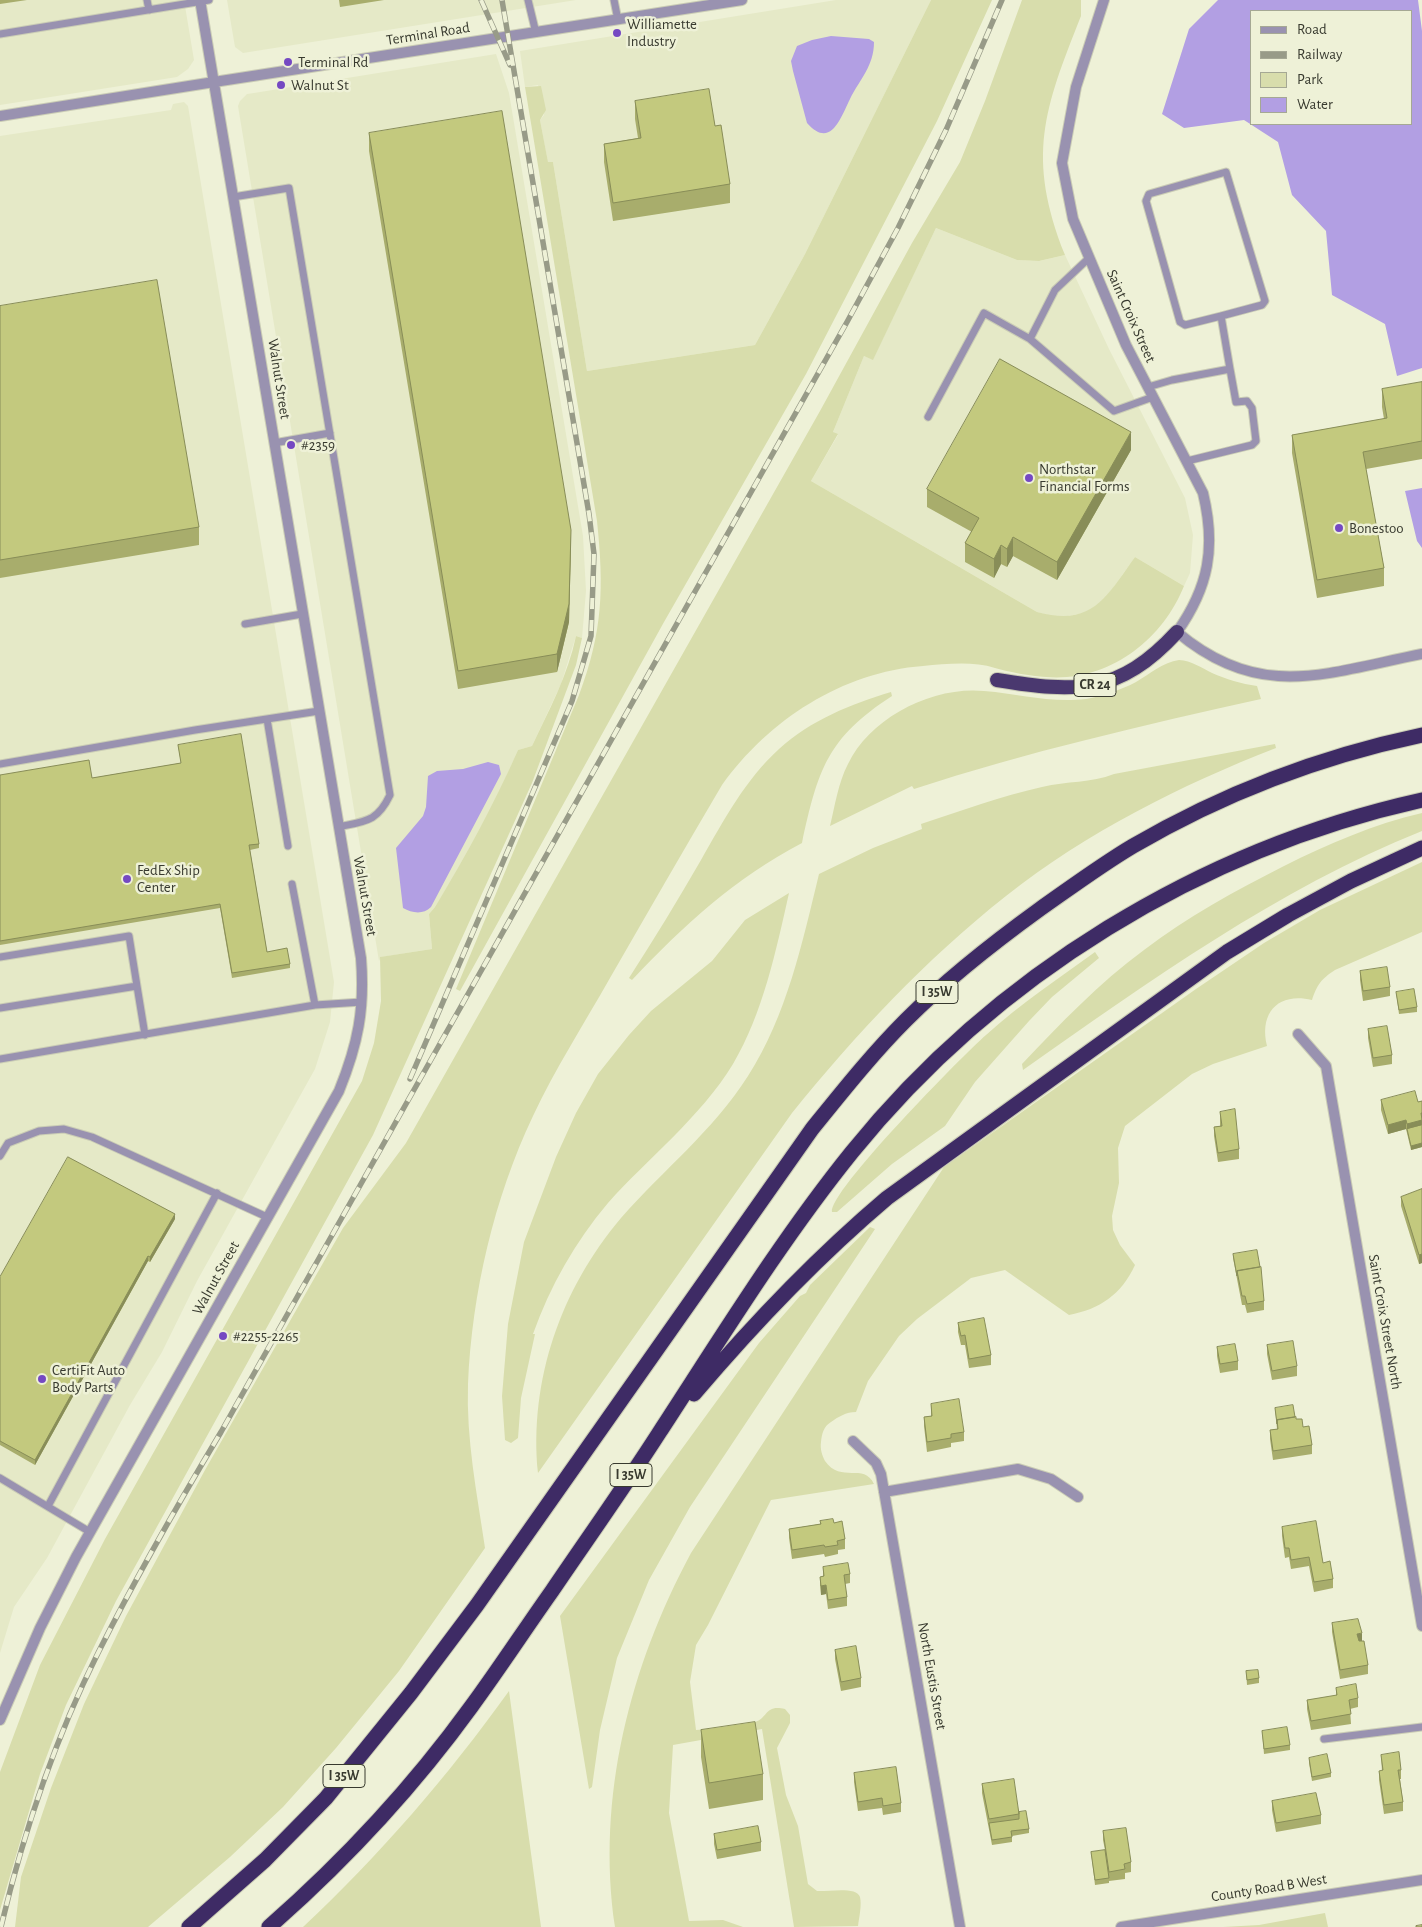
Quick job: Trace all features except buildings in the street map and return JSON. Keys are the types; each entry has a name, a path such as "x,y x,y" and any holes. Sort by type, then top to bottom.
{"highway":[{"name":"CR 24","path":"997,680 1049,689 1074,688 1098,684 1121,676 1142,664 1160,650 1177,632"},
{"name":"I 35W","path":"189,1927 265,1860 326,1798 380,1733 477,1605 812,1129 862,1068 906,1020 961,970 1079,881 1133,846 1192,814 1243,791 1301,770 1390,742 1422,735"},
{"name":"I 35W","path":"269,1927 346,1853 401,1793 470,1708 657,1437 752,1289 851,1153 937,1060 990,1012 1033,979 1092,938 1153,901 1202,876 1267,847 1335,823 1422,800"},
{"path":"657,1437 746,1332 838,1240 887,1198 1227,952 1288,915 1351,881 1422,848"}],"street":[{"name":"Walnut Street","path":"0,1720 40,1628 90,1532 339,1091 351,1061 360,1025 362,1002 360,958 214,82 203,0"},
{"name":"Terminal Road","path":"0,116 742,0"},
{"path":"1096,0 1100,13"},
{"name":"Saint Croix Street","path":"1104,0 1076,87 1062,163 1074,219 1126,345 1203,492 1208,515 1210,540 1208,566 1201,589 1190,613 1177,632"},
{"path":"1177,632 1196,649 1216,661 1239,670 1264,676 1289,678 1311,676 1422,654"},
{"name":"Saint Croix Street North","path":"1298,1034 1326,1066 1422,1626"},
{"name":"North Eustis Street","path":"853,1441 876,1463 884,1492 960,1927"},
{"path":"884,1492 1018,1469 1051,1479 1078,1497"},
{"name":"County Road B West","path":"1121,1927 1422,1880"}],"lane":[{"path":"147,0 148,10"},
{"path":"0,34 203,0"},
{"path":"528,0 536,33"},
{"path":"614,0 618,20"},
{"path":"1226,172 1265,301 1262,305 1221,316 1185,325 1180,322 1146,201 1149,194 1226,172"},
{"path":"233,197 289,188 330,433 390,795 383,811 372,820 338,827"},
{"path":"1030,339 1055,290 1089,258"},
{"path":"928,417 984,313 1030,339 1114,411 1153,397"},
{"path":"1187,461 1252,445 1256,441 1252,408 1247,401 1236,402 1221,316"},
{"path":"1148,386 1230,369"},
{"path":"274,443 330,433"},
{"path":"245,624 302,614"},
{"path":"0,764 319,711"},
{"path":"267,719 288,846"},
{"path":"292,884 315,1005"},
{"path":"0,957 129,936 145,1035"},
{"path":"0,1008 137,986"},
{"path":"0,1059 315,1005 362,1002"},
{"path":"0,1156 8,1142 22,1136 64,1129 92,1138 268,1217"},
{"path":"48,1506 217,1193"},
{"path":"0,1478 90,1532"},
{"path":"1324,1740 1422,1727"}],"shaded area":[{"path":"0,0 184,0 194,60 188,69 177,77 0,105"},
{"path":"227,0 576,0 243,53 235,47"},
{"path":"836,0 931,0 805,254 755,345 587,371 553,162 548,163 540,120 544,115 538,85 525,87 520,51"},
{"path":"496,54 509,93 583,536 586,591 582,638 576,636 561,684 532,746 518,750 498,795 467,855 429,914 432,949 381,957 379,961 238,106 247,94"},
{"path":"184,102 188,106 334,982 330,1022 315,1069 197,1281 162,1352 130,1405 47,1558 14,1607 0,1653 0,136 171,110 173,104"},
{"path":"936,228 1017,260 1039,261 1065,255 1109,349 1185,498 1193,535 1190,573 1184,586 1135,557 1100,604 1084,613 1058,618 1037,612 811,481 838,435 833,432 864,356 873,359"}],"green space":[{"path":"931,0 992,0 937,121 806,374 664,622 460,991 456,989 579,695 593,650 600,609 601,567 597,521 525,87 541,86 546,110 540,120 548,162 553,162 587,371 755,345 805,254"},
{"path":"1022,0 1081,0 1081,16 1057,79 1044,134 1043,161 1046,189 1053,220 1065,255 1039,261 1017,260 936,228 873,360 864,356 833,432 838,434 811,481 1037,612 1056,616 1085,612 1106,596 1135,557 1184,586 1174,606 1162,624 1130,654 1111,665 1091,673 1069,677 1046,677 1020,674 978,664 959,664 893,670 864,678 836,689 810,703 785,720 741,761 722,785 560,1064 519,1147 496,1213 487,1247 474,1315 468,1384 470,1446 485,1548 399,1671 336,1748 283,1807 230,1857 148,1927 15,1927 21,1877 51,1788 84,1704 126,1616 205,1470 343,1228 406,1143 820,411 912,243 960,162 985,101"},
{"path":"576,636 582,638 576,665 532,783 373,1135 116,1601 66,1705 40,1774 0,1910 0,1772 40,1665 105,1539 362,1081 374,1043 381,1001 380,957 432,949 429,914 469,849 518,750 532,746 563,678"},
{"path":"1179,660 1192,663 1228,679 1257,686 1261,699 1043,751 914,789 912,786 830,826 842,779 858,747 871,732 905,708 944,694 964,691 997,692 1059,700 1086,699 1124,688 1162,666"},
{"path":"891,692 892,696 870,711 853,726 839,742 829,758 820,775 802,843 754,871 732,887 671,940 632,980 629,978 675,905 736,801 767,761 791,739 818,721 861,702"},
{"path":"1275,744 1276,748 1170,794 1069,851 976,920 893,998 841,1054 792,1113 538,1473 537,1438 544,1370 566,1305 581,1275 621,1218 719,1115 748,1076 762,1053 792,978 819,874 873,848 922,829 921,824 1011,795 1051,785 1097,779 1114,774"},
{"path":"1422,813 1422,831 1368,854 1316,880 1266,909 1167,971 1023,1070 1022,1064 1096,990 1127,963 1177,926 1248,885 1317,850 1369,829"},
{"path":"1422,862 1422,932 1335,970 1320,983 1312,1000 1300,998 1281,1002 1269,1015 1266,1024 1267,1046 1213,1064 1192,1074 1125,1126 1118,1148 1119,1183 1112,1216 1113,1230 1120,1245 1135,1265 1123,1285 1116,1292 1090,1309 1069,1315 1005,1270 971,1278 917,1319 899,1336 868,1381 856,1412 839,1417 828,1424 823,1431 822,1452 825,1461 831,1468 845,1473 864,1474 874,1484 771,1500 696,1645 690,1682 696,1730 749,1724 759,1720 774,1708 785,1709 790,1715 790,1723 777,1748 786,1795 798,1826 808,1884 817,1891 841,1890 858,1894 861,1904 858,1926 794,1927 762,1729 673,1745 669,1813 689,1921 723,1920 743,1927 615,1927 610,1879 610,1830 615,1782 623,1734 635,1687 669,1596 691,1553 944,1167 1264,943 1320,910"},
{"path":"789,893 779,937 760,1003 753,1024 733,1064 720,1084 689,1120 608,1203 564,1265 547,1299 533,1334 535,1334 521,1398 518,1438 511,1443 505,1440 502,1396 508,1324 524,1242 556,1157 576,1113 598,1074 651,1011 712,961 745,920"},
{"path":"1095,952 1099,958 1052,997 1029,1021 975,1082 945,1126 892,1164 837,1212 832,1212 837,1199 873,1152 973,1047 1012,1013"},
{"path":"870,1227 875,1229 690,1507 649,1580 617,1658 600,1730 592,1787 589,1789 560,1616 759,1343 800,1296 806,1293 810,1285"},
{"path":"509,1691 541,1927 303,1927 359,1872 412,1814 462,1754"},
{"path":"1325,1913 1328,1927 1223,1927 1259,1925"}],"water":[{"path":"1218,0 1418,0 1422,31 1422,368 1397,376 1385,324 1332,295 1326,231 1292,195 1278,142 1252,125 1412,125 1412,10 1250,10 1250,124 1244,120 1184,128 1162,114 1189,29"},
{"path":"831,36 869,39 874,42 872,58 866,72 839,122 829,132 823,133 815,130 807,123 791,61 797,46 812,40"},
{"path":"1422,488 1422,548 1417,541 1405,491"},
{"path":"488,762 499,765 501,774 431,907 428,910 417,912 403,908 396,848 423,816 426,807 428,776 437,771 463,769"}],"railway":[{"path":"481,0 510,65"},
{"path":"410,1079 572,701 591,636 594,554 589,514 502,0"},
{"path":"1,1927 19,1857 54,1753 82,1686 112,1625 847,322 898,228 946,130 1002,0"}],"place":[{"name":"Williamette Industry","path":"617,33"},
{"name":"Terminal Rd","path":"288,62"},
{"name":"Walnut St","path":"281,85"},
{"name":"#2359","path":"291,445"},
{"name":"Northstar Financial Forms","path":"1029,478"},
{"name":"Bonestoo","path":"1339,528"},
{"name":"FedEx Ship Center","path":"127,879"},
{"name":"#2255-2265","path":"223,1336"},
{"name":"CertiFit Auto Body Parts","path":"42,1379"}]}
